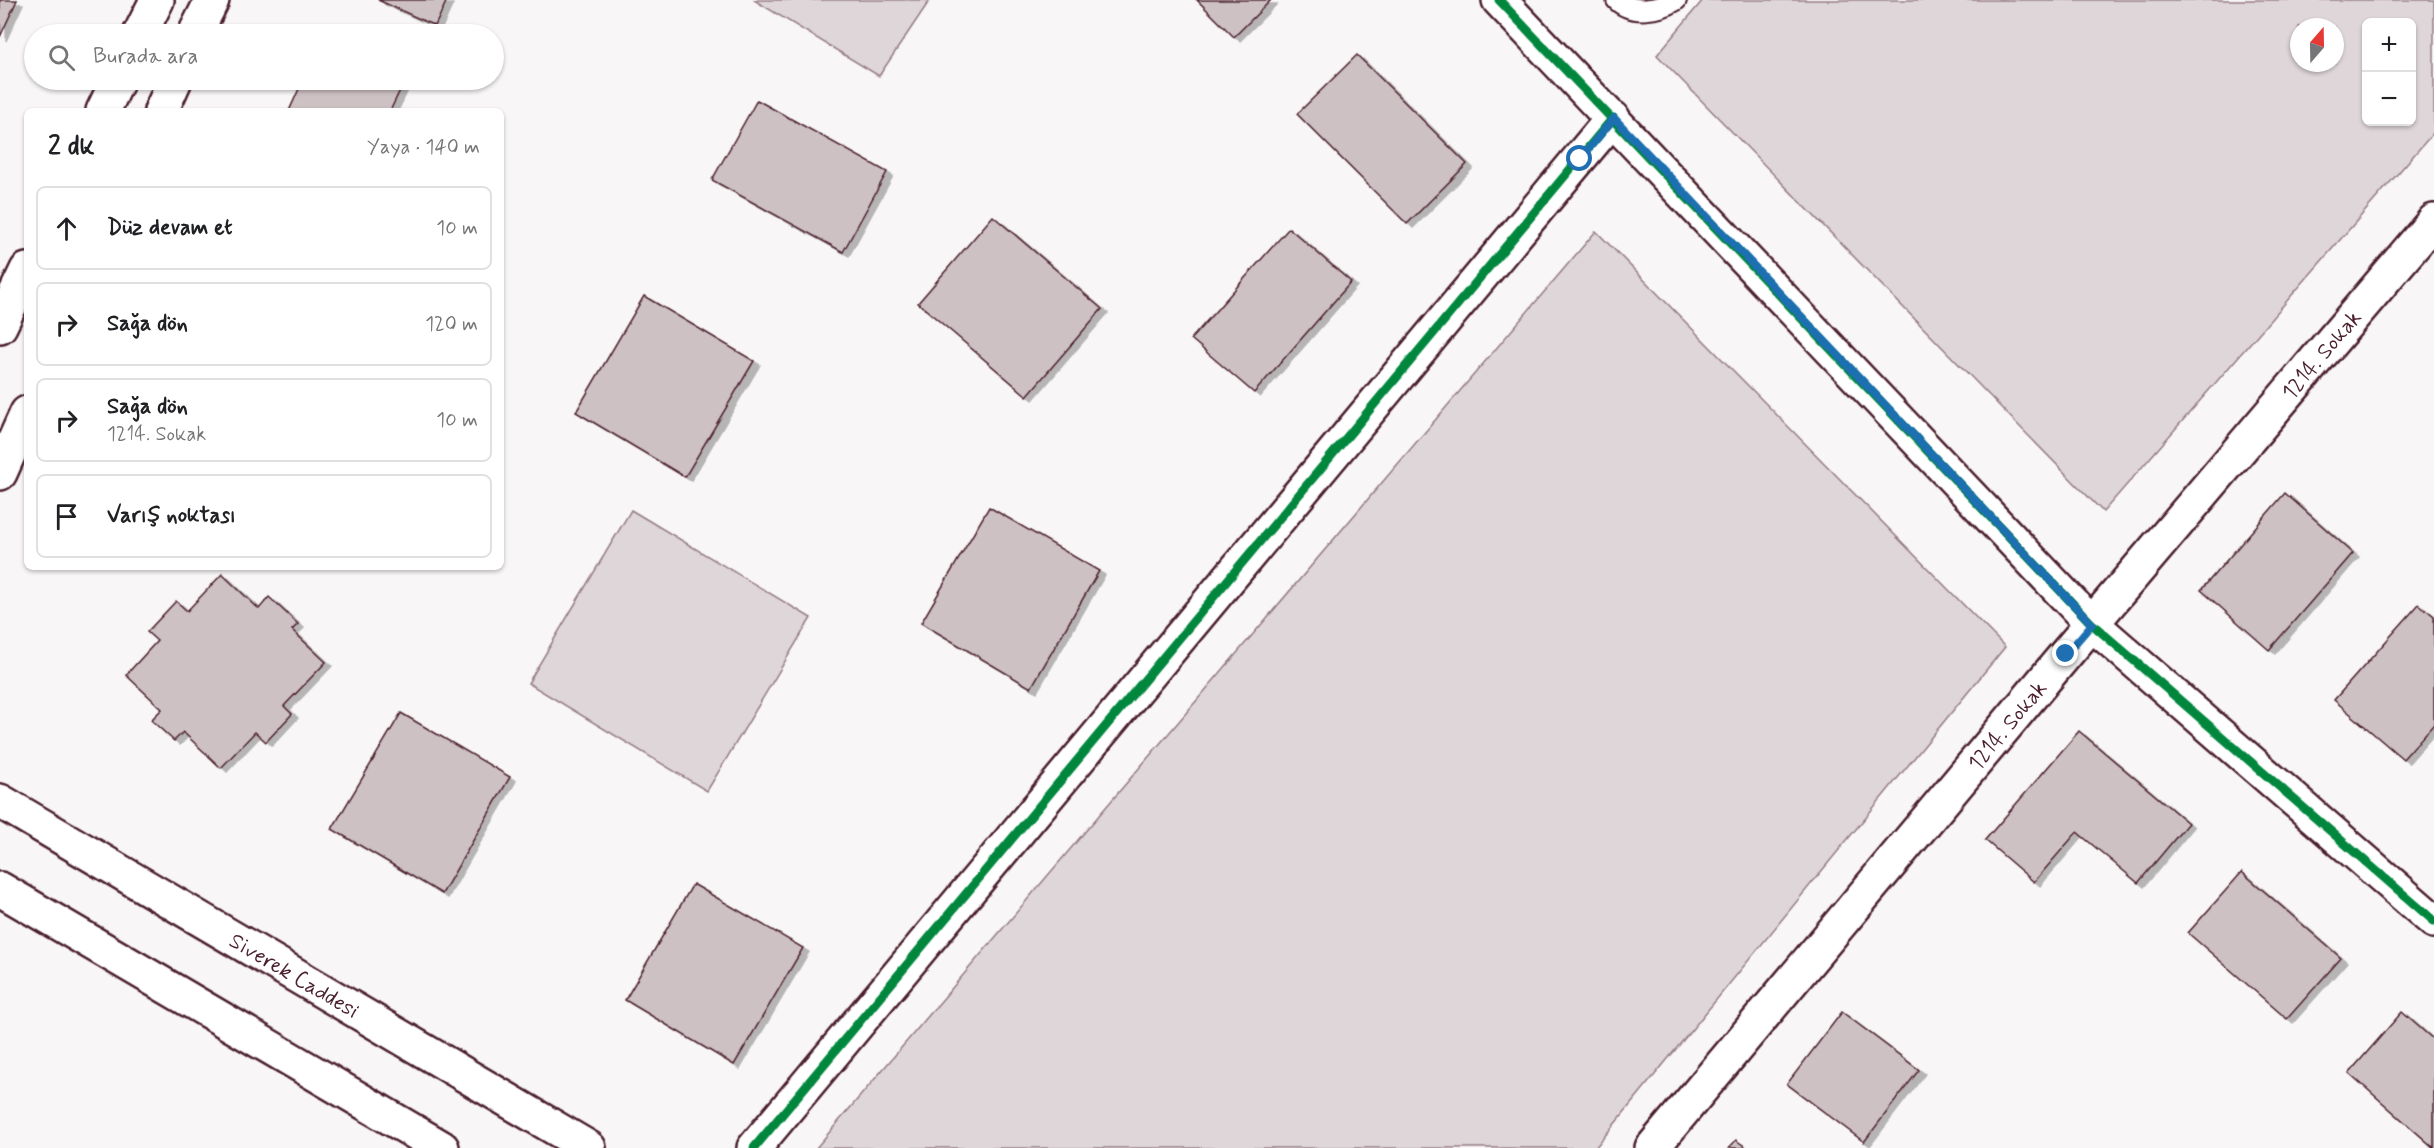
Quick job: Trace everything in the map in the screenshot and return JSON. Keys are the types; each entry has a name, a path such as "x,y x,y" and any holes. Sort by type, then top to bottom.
{"street":[{"path":"145,24 157,0"},
{"path":"200,24 212,0"},
{"path":"1499,0 1614,118 2092,624 2434,921"},
{"path":"104,108 113,90"},
{"path":"162,108 170,90"},
{"path":"754,1148 1614,118"},
{"name":"1214. Sokak","path":"1652,1148 2434,221"},
{"path":"0,326 24,276"},
{"path":"0,473 24,420"},
{"name":"Siverek Caddesi","path":"0,801 589,1148"},
{"path":"0,889 442,1148"}],"lane":[{"path":"1617,0 1623,6 1655,10 1676,0"}],"shaded area":[{"path":"754,0 930,0 879,76"},
{"path":"1703,0 2434,0 2434,132 2103,512 1657,55"},
{"path":"1596,231 2005,647 1595,1148 816,1148"},
{"path":"631,510 811,618 707,791 528,683"}],"building":[{"path":"0,0 17,0 0,37"},
{"path":"378,0 447,0 436,24 431,24"},
{"path":"1197,0 1271,0 1234,37"},
{"path":"1357,55 1467,164 1407,224 1297,114"},
{"path":"298,90 400,90 391,108 290,108"},
{"path":"757,100 887,172 843,252 712,180"},
{"path":"993,216 1102,309 1027,396 918,303"},
{"path":"1289,228 1351,282 1254,393 1191,339"},
{"path":"644,296 754,361 685,477 576,412"},
{"path":"2285,493 2353,553 2269,650 2201,590"},
{"path":"989,507 1099,571 1031,688 921,623"},
{"path":"222,574 259,609 269,597 298,624 292,630 326,662 284,706 292,714 266,742 255,732 221,768 183,732 174,741 151,720 162,709 126,675 157,641 147,632 176,601 187,611"},
{"path":"2419,604 2434,616 2434,724 2403,759 2334,700"},
{"path":"401,713 510,777 442,894 332,829"},
{"path":"2079,731 2188,823 2138,883 2077,832 2034,882 1985,840"},
{"path":"2242,872 2341,958 2287,1019 2188,933"},
{"path":"693,884 803,948 734,1065 625,1000"},
{"path":"1842,1012 1919,1070 1864,1142 1787,1084"},
{"path":"2402,1012 2434,1040 2434,1148 2349,1073"},
{"path":"1736,1140 1747,1148 1729,1148"}],"cycle path":[{"path":"1499,0 2092,624 2434,921"},
{"path":"754,1148 1613,118"}],"route":[{"path":"1580,159 1614,118 2092,624 2066,654"}]}
